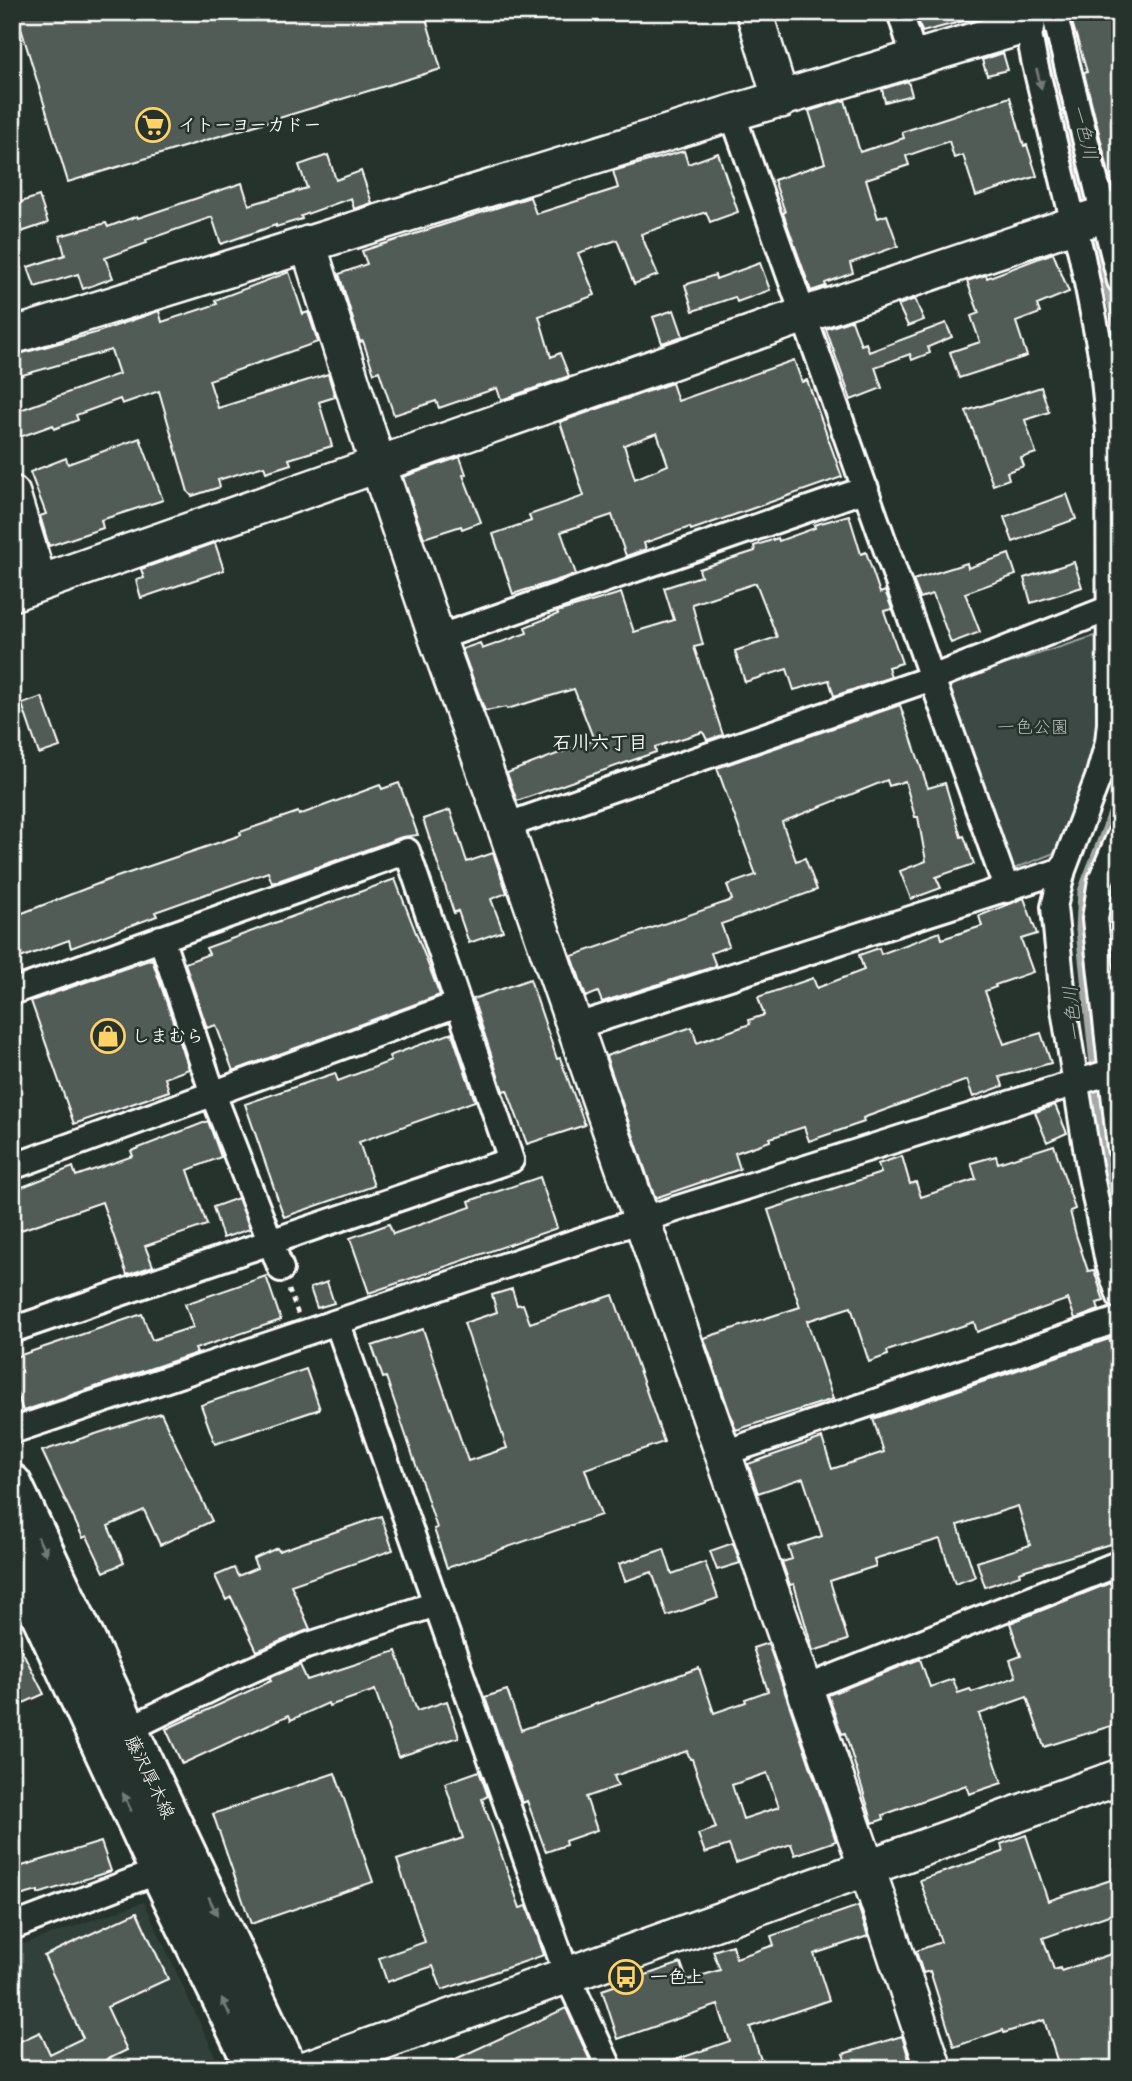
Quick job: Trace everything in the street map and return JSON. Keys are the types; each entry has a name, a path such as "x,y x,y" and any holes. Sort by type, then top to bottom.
{"main road":[{"name":"藤沢厚木線","path":"12,1484 127,1730 175,1864 256,2069"},
{"name":"藤沢厚木線","path":"12,1552 175,1864 288,2069"}],"street":[{"path":"754,12 781,100"},
{"path":"900,12 914,57"},
{"path":"12,336 781,100 1035,17 1094,217 1120,281"},
{"path":"732,113 1007,890"},
{"path":"12,494 26,588 804,315 1094,217"},
{"path":"1094,217 1099,336 1109,431 1108,609 1111,698 1108,742 1098,778 1063,870 1054,907 1056,942 1120,1148"},
{"path":"308,244 378,465 437,638 505,825 721,1454 867,1868 934,2069"},
{"path":"437,638 866,489"},
{"path":"505,825 932,678 1108,609"},
{"path":"1120,835 1101,880 1095,919 1098,1216 1108,1262 1120,1297"},
{"path":"12,992 407,851 511,1160 12,1330"},
{"path":"574,1027 1063,870"},
{"path":"161,938 212,1094 281,1269"},
{"path":"12,1167 458,1004"},
{"path":"12,1431 641,1220 1098,1077"},
{"path":"721,1454 1120,1319"},
{"path":"337,1322 567,1975 610,2069"},
{"path":"804,1689 1120,1563"},
{"path":"127,1730 306,1646 436,1604"},
{"path":"306,2069 1120,1776"},
{"path":"12,1927 175,1864"}],"path":[{"path":"281,1269 305,1333"}],"shaded area":[{"path":"144,1902 221,2069 12,2069 12,1948"}],"green space":[{"name":"一色公園","path":"1107,632 1100,739 1057,852 1011,870 945,684"}],"building":[{"name":"イトーヨーカドー","path":"16,12 424,12 441,69 68,182"},
{"path":"916,12 974,12 975,18 922,32"},
{"path":"1069,12 1109,12 1120,39 1120,183 1112,185 1084,73 1087,72"},
{"path":"1003,53 1008,70 987,75 982,60"},
{"path":"908,81 912,95 885,102 882,89"},
{"path":"1010,97 1024,146 1027,145 1037,176 976,196 963,155 954,158 949,141 906,156 909,165 866,179 878,218 887,215 898,246 850,263 853,273 811,291 774,180 825,163 809,111 845,100 860,152 904,138 902,132"},
{"path":"684,151 688,164 718,153 738,212 710,222 706,212 641,234 658,275 634,284 617,240 578,253 595,295 539,316 551,357 560,353 569,376 501,400 497,388 439,408 436,401 394,415 379,371 374,373 363,341 360,342 339,274 367,264 362,251 530,197 536,214 618,188 613,171"},
{"path":"328,155 336,180 361,171 372,203 354,209 351,198 301,216 302,219 221,244 212,217 146,240 147,243 105,258 113,278 83,289 78,274 35,287 28,267 65,255 60,236 106,223 108,227 242,183 249,205 307,188 299,165"},
{"path":"39,196 48,223 12,235 12,205"},
{"path":"1053,253 1069,292 1037,305 1040,313 1016,322 1027,356 959,378 950,352 980,342 971,316 979,313 967,281 986,275 987,278"},
{"path":"760,263 770,290 737,302 735,297 693,311 685,285 715,275 716,279"},
{"path":"289,272 303,314 308,312 318,342 209,380 218,408 328,374 335,397 319,402 332,446 289,459 291,464 266,472 264,466 218,480 220,487 192,496 188,492 159,391 122,404 120,399 76,415 78,420 54,429 53,425 17,438 12,424 12,413 119,374 111,350 12,378 12,356 95,333 159,311 162,322 217,304 215,300"},
{"path":"915,299 924,320 908,326 898,305"},
{"path":"674,310 683,336 662,343 653,317"},
{"path":"852,320 861,345 866,343 869,352 946,323 952,337 928,347 930,353 912,360 910,354 875,367 882,388 851,400 826,329"},
{"path":"794,360 802,382 807,380 842,477 691,530 690,527 644,543 646,549 626,556 612,515 561,532 576,574 513,594 493,534 531,521 529,515 584,496 560,422 672,383 678,401","holes":["657,433 668,465 635,479 624,445"]},
{"path":"1041,387 1049,412 1025,420 1036,453 1021,458 1024,466 1007,472 1009,479 993,485 966,411"},
{"path":"140,438 163,500 101,520 103,528 49,546 40,516 46,514 30,472 66,458 68,464"},
{"path":"460,457 466,474 463,475 481,522 424,538 403,477"},
{"path":"1067,494 1076,519 1013,542 1004,517"},
{"path":"849,515 861,554 866,552 880,593 885,591 892,609 884,611 902,663 888,667 891,677 834,696 829,680 794,690 787,669 745,682 735,651 777,637 756,583 692,604 703,645 694,647 723,735 707,740 703,732 655,747 656,752 517,801 507,773 594,740 574,689 507,709 485,711 462,649 480,643 482,649 527,633 525,627 558,614 557,612 621,593 634,632 674,620 664,588 701,576 699,569 755,551 754,546 778,538 779,541 815,528 814,525"},
{"path":"215,543 224,570 141,598 136,580 144,578 141,569"},
{"path":"1009,554 1016,575 965,593 980,632 951,643 933,594 920,598 913,580 967,563 968,568"},
{"path":"1074,562 1082,587 1031,603 1024,578"},
{"path":"42,697 60,747 39,754 22,704"},
{"path":"900,705 928,788 945,783 961,837 964,836 974,864 936,877 941,888 911,899 900,871 926,861 918,817 915,817 905,781 889,786 887,780 782,822 796,861 805,858 817,890 721,924 729,946 711,953 716,966 602,1002 598,992 586,997 572,956 732,900 727,885 756,875 717,768"},
{"path":"399,783 418,835 402,837 272,883 268,872 155,912 157,916 71,948 69,940 12,961 12,917 108,880 241,835 240,832 298,812 299,815 380,785 382,789"},
{"path":"450,810 467,862 493,853 507,893 491,899 503,931 469,943 458,911 454,913 423,819"},
{"path":"395,879 440,995 233,1071 216,1025 207,1028 185,963 209,954 206,948"},
{"path":"1024,898 1037,934 1021,939 1033,972 985,991 1004,1044 1041,1033 1051,1063 1000,1077 1003,1086 973,1097 967,1080 809,1141 804,1127 770,1138 770,1141 735,1153 740,1169 655,1198 606,1056 692,1027 697,1043 750,1024 749,1020 764,1015 758,997 813,978 817,988 864,970 859,955 879,948 881,954 940,932 942,939 982,926 979,916"},
{"path":"152,959 189,1069 165,1078 169,1091 74,1124 31,1001"},
{"path":"530,979 557,1059 560,1058 585,1125 527,1144 507,1090 503,1091 473,999"},
{"path":"452,1033 475,1101 359,1142 374,1186 284,1217 245,1104 335,1073 338,1081 391,1061 389,1056"},
{"path":"1055,1105 1067,1133 1047,1142 1035,1112"},
{"path":"208,1121 221,1157 188,1170 207,1225 145,1246 153,1266 127,1275 102,1202 12,1233 12,1191 73,1167 76,1176 133,1156 131,1151"},
{"path":"1054,1145 1075,1209 1070,1211 1076,1235 1088,1271 1094,1270 1104,1301 1097,1303 1099,1310 1075,1319 1068,1299 977,1332 974,1322 887,1351 888,1355 869,1362 851,1307 807,1321 833,1399 736,1430 704,1338 800,1307 768,1210 881,1173 878,1164 902,1156 910,1184 916,1182 921,1197 976,1179 971,1163 996,1156 998,1163"},
{"path":"540,1177 557,1228 369,1293 350,1238 389,1224 393,1234 471,1207 469,1201"},
{"path":"238,1198 250,1229 223,1238 213,1207"},
{"path":"266,1276 281,1320 195,1349 197,1353 23,1411 12,1379 12,1358 142,1314 152,1340 193,1327 185,1304"},
{"path":"327,1282 334,1303 317,1308 310,1288"},
{"path":"512,1289 517,1305 523,1304 530,1323 613,1295 664,1442 585,1469 601,1515 447,1568 417,1468 386,1377 383,1378 372,1346 423,1329 468,1461 507,1448 464,1323 497,1312 492,1295"},
{"path":"1109,1339 1120,1366 1120,1541 1019,1572 1020,1575 985,1587 977,1562 1030,1545 1018,1506 958,1525 975,1577 955,1584 940,1539 874,1559 876,1566 830,1581 848,1640 813,1651 794,1584 790,1585 782,1562 792,1559 788,1547 822,1536 803,1478 758,1493 748,1464 822,1438 832,1469 884,1452 873,1419"},
{"path":"306,1369 320,1409 215,1444 201,1405"},
{"path":"161,1413 212,1521 160,1545 144,1510 108,1526 124,1563 104,1572 87,1536 83,1538 42,1451"},
{"path":"381,1516 393,1550 291,1585 310,1629 257,1651 231,1597 226,1600 215,1576 234,1568 238,1576 257,1568 253,1559 277,1548 279,1551"},
{"path":"733,1543 740,1563 717,1570 710,1551"},
{"path":"664,1549 672,1574 705,1562 718,1598 667,1616 652,1572 625,1581 619,1564"},
{"path":"1120,1579 1120,1607 1114,1609 1120,1625 1120,1723 1044,1747 1027,1697 979,1714 1002,1783 969,1794 966,1785 883,1815 884,1819 873,1823 845,1733 842,1734 828,1695 920,1659 930,1687 953,1679 958,1693 970,1689 972,1692 1016,1677 1010,1660 1021,1656 1010,1623"},
{"path":"12,1631 44,1694 12,1708"},
{"path":"768,1643 836,1841 795,1855 791,1844 736,1863 729,1845 705,1853 698,1834 716,1828 687,1751 614,1776 618,1786 586,1797 597,1830 565,1841 566,1845 546,1852 527,1801 523,1803 516,1787 485,1697 507,1690 521,1730 699,1668 714,1713 768,1691 753,1648","holes":["767,1773 779,1807 743,1819 732,1785"]},
{"path":"396,1651 417,1711 447,1701 459,1737 398,1757 375,1690 329,1706 328,1703 291,1720 289,1715 182,1764 166,1729 300,1665 307,1680"},
{"path":"479,1771 488,1796 482,1799 520,1908 527,1906 544,1955 442,1990 433,1966 387,1982 379,1958 425,1942 397,1860 463,1838 445,1783"},
{"path":"335,1773 373,1882 251,1924 213,1814"},
{"path":"1026,1835 1048,1901 1120,1877 1120,1911 1043,1938 1054,1970 1060,1968 1061,1971 1120,1951 1120,1998 1112,2001 1120,2022 1120,2069 1060,2069 1044,2020 1004,2033 1003,2030 954,2047 930,1971 923,1973 916,1951 941,1942 920,1880 1003,1852 1001,1844"},
{"path":"101,1842 111,1871 38,1894 38,1891 12,1898 12,1869"},
{"path":"858,1906 868,1936 814,1954 829,2000 750,2027 764,2069 658,2069 658,2066 730,2041 718,2005 618,2039 602,1990 681,1963 687,1980 720,1970 713,1951 732,1945 736,1958 774,1945 771,1936"},
{"path":"137,1912 168,1979 107,2007 127,2050 88,2069 12,2069 12,2045 40,2032 50,2054 83,2038 44,1956"},
{"path":"566,2008 594,2069 434,2069"},
{"path":"902,2036 909,2059 880,2069 849,2069 843,2054"}],"waterway":[{"name":"一色川","path":"1041,23 1087,209"},
{"name":"一色川","path":"1092,227 1120,342"},
{"name":"一色川","path":"1120,790 1081,891 1079,930 1101,1141 1120,1240"}],"place":[{"name":"イトーヨーカドー","path":"153,125"},
{"name":"しまむら","path":"108,1036"},
{"name":"一色上","path":"626,1977"}],"district":[{"name":"石川六丁目","path":"600,742"}]}
